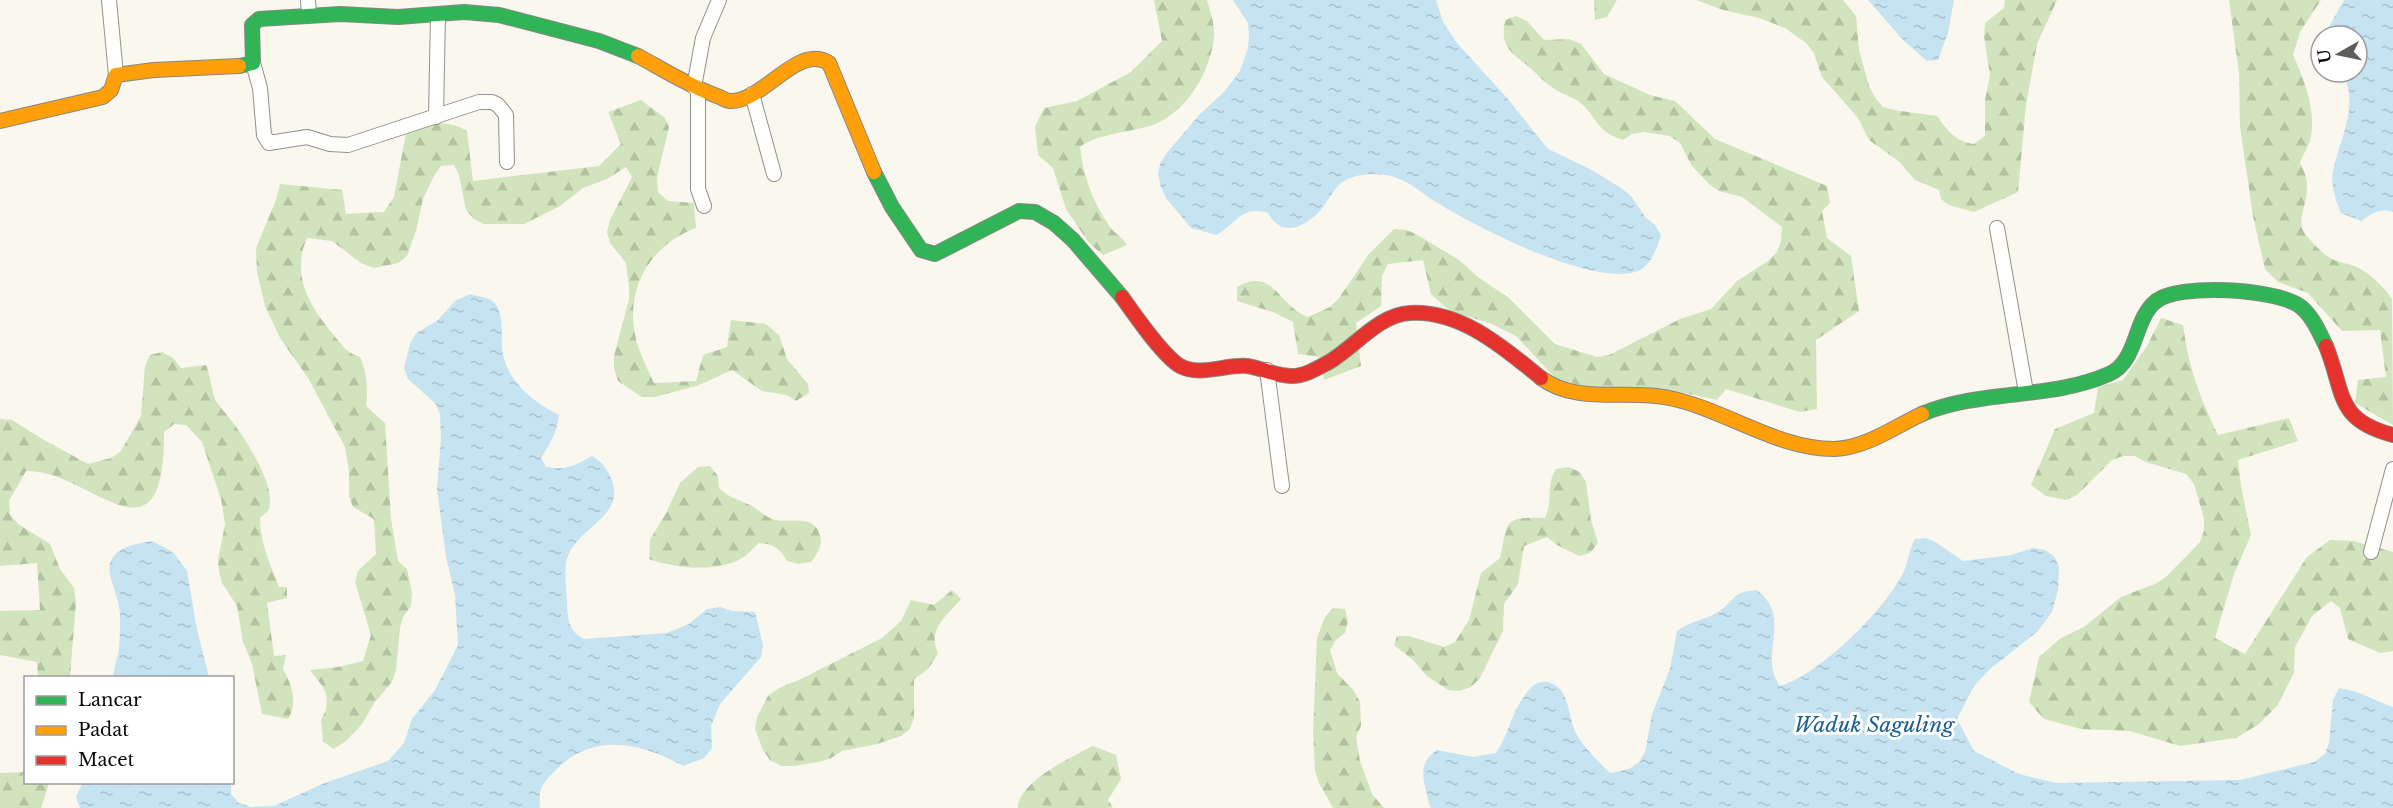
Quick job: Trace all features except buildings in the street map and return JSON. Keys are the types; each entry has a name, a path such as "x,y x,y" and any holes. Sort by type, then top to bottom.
{"street":[{"path":"0,121 110,94 116,75 109,0"},
{"path":"308,0 309,16"},
{"path":"704,206 698,189 696,88 703,38 719,0"},
{"path":"507,162 506,115 498,105 492,102 479,102 348,145 330,144 307,137 275,144 269,143 264,135 260,88 253,63 254,22 259,19 309,16 438,15 464,6 599,41 638,56 696,88 730,101 752,94 798,63 816,58 824,60 829,63 864,148 888,197 921,250 935,254 1018,211 1029,209 1048,218 1072,238 1142,326 1175,363 1192,371 1244,365 1284,376 1306,373 1329,362 1357,343 1381,322 1396,315 1412,313 1430,315 1480,332 1557,388 1662,396 1686,401 1713,409 1781,438 1816,448 1830,449 1860,445 1892,428 1960,401 2094,380 2114,373 2124,364 2136,333 2157,300 2202,290 2238,290 2289,300 2305,310 2316,324 2347,409 2356,420 2366,426 2393,435"},
{"path":"436,117 438,15"},
{"path":"116,75 154,70 243,67 253,63"},
{"path":"752,94 774,174"},
{"path":"1996,228 2026,392"},
{"path":"1267,370 1282,486"},
{"path":"2372,552 2393,469"}],"green space":[{"path":"1154,0 1207,0 1214,27 1212,50 1202,77 1185,102 1175,112 1150,126 1104,136 1080,147 1086,179 1094,199 1110,227 1127,245 1103,255 1089,243 1066,209 1053,168 1038,155 1035,127 1044,108 1077,101 1131,72 1162,41"},
{"path":"1594,0 1617,0 1607,17 1595,20"},
{"path":"1696,0 1843,0 1856,16 1859,50 1869,86 1883,107 1937,116 1957,138 1974,144 1985,136 1985,100 1990,75 1984,36 1985,23 2004,8 2005,0 2057,0 2037,44 2026,105 2018,192 1974,212 1949,205 1941,199 1939,190 1915,180 1900,162 1869,140 1858,118 1822,77 1814,53 1806,43 1785,28"},
{"path":"2229,0 2321,0 2300,32 2293,55 2305,84 2312,116 2311,137 2300,163 2307,185 2301,220 2302,227 2317,248 2335,260 2365,272 2380,284 2392,299 2393,425 2355,403 2358,380 2386,377 2380,330 2342,331 2308,293 2278,282 2265,269 2253,216 2240,127 2239,73"},
{"path":"1516,16 1527,21 1544,40 1569,39 1581,44 1604,74 1650,95 1675,101 1715,139 1827,186 1830,203 1822,211 1827,238 1851,256 1859,311 1816,340 1817,409 1800,412 1726,389 1717,400 1685,393 1583,386 1555,378 1516,336 1492,324 1450,311 1431,294 1423,260 1388,264 1382,276 1381,306 1356,323 1361,366 1324,380 1321,357 1298,354 1293,322 1273,312 1237,301 1237,287 1259,281 1268,284 1289,304 1308,317 1330,307 1339,298 1369,254 1394,229 1406,230 1459,260 1478,277 1509,298 1555,344 1597,357 1609,355 1680,319 1711,309 1737,281 1768,261 1777,252 1782,227 1742,197 1719,191 1709,184 1692,166 1680,143 1670,136 1644,132 1632,134 1623,140 1613,136 1601,127 1578,101 1550,86 1516,56 1505,42 1504,29 1505,20"},
{"path":"641,100 665,118 669,127 657,177 658,192 668,201 694,203 696,228 663,248 651,261 636,293 633,311 634,330 654,383 696,381 703,355 727,347 731,320 766,324 779,335 787,359 808,384 809,393 796,401 787,395 762,391 732,370 697,386 654,397 642,397 618,381 614,369 614,356 629,299 629,287 626,263 610,243 607,232 610,220 632,177 626,167 607,179 583,188 560,206 524,224 484,224 474,219 466,210 459,175 454,165 441,166 423,199 416,231 407,256 398,263 374,268 361,263 332,241 307,238 301,264 305,288 310,300 347,351 360,357 366,381 366,406 385,423 391,519 398,561 407,569 412,593 411,606 403,617 400,628 396,670 392,682 375,702 362,724 345,742 333,749 323,741 321,720 326,710 327,697 323,687 310,670 363,661 371,635 355,582 358,571 376,554 374,519 353,507 349,496 349,471 345,447 308,378 280,338 265,306 257,272 256,248 276,200 280,184 342,190 346,214 384,212 394,197 406,133 436,124 452,124 467,131 473,181 599,166 621,144 608,112"},
{"path":"2161,318 2183,325 2196,382 2218,435 2289,418 2298,441 2238,460 2251,535 2234,574 2215,638 2245,654 2307,557 2330,540 2353,541 2393,552 2393,651 2380,653 2348,639 2340,608 2331,601 2312,616 2295,647 2294,673 2277,706 2259,724 2236,738 2180,746 2130,731 2081,729 2044,719 2029,702 2039,657 2061,638 2084,627 2121,597 2155,584 2166,577 2200,542 2204,531 2204,518 2194,484 2186,474 2146,462 2135,456 2123,456 2112,460 2077,495 2066,500 2046,496 2031,485 2055,429 2094,413 2098,387 2123,380 2147,346"},
{"path":"162,352 173,358 181,368 206,365 216,401 237,428 264,475 270,498 267,512 260,518 260,527 266,553 279,587 287,587 287,598 267,603 274,656 286,655 283,669 289,681 293,700 288,719 262,714 252,664 243,642 237,606 222,583 219,571 218,560 225,524 221,499 202,442 186,425 174,424 164,432 161,475 152,499 137,507 119,505 50,474 26,471 9,501 10,514 18,524 50,544 60,569 74,588 76,602 70,676 38,676 37,662 0,655 0,611 40,610 37,563 0,566 0,419 12,420 88,464 111,458 121,451 141,416 145,366 150,355"},
{"path":"710,466 718,476 719,488 731,497 752,506 772,519 812,524 817,529 821,543 811,562 799,564 787,561 776,548 759,543 742,558 721,566 683,567 649,559 650,540 680,483 698,467"},
{"path":"1568,467 1580,472 1586,482 1591,520 1598,543 1590,553 1579,556 1547,537 1524,546 1518,584 1504,604 1503,631 1480,678 1471,687 1459,691 1448,690 1427,676 1412,659 1394,645 1397,636 1409,636 1444,647 1455,642 1469,620 1481,573 1500,558 1510,523 1521,518 1545,518 1553,475 1556,469"},
{"path":"952,590 961,599 936,630 935,645 938,653 936,657 925,671 914,679 914,717 910,729 901,736 877,744 842,751 819,762 781,766 770,760 763,750 755,729 757,717 768,696 779,688 882,638 901,621 911,600 934,605"},
{"path":"1333,608 1345,609 1348,621 1345,633 1336,640 1330,650 1337,673 1354,691 1360,702 1361,726 1356,737 1360,761 1372,794 1384,808 1333,808 1315,771 1313,732 1317,638 1325,617"},
{"path":"1093,746 1116,755 1121,779 1108,800 1113,808 1018,808 1020,798 1036,780 1060,763"},
{"path":"24,772 24,784 49,784 41,808 0,808 0,773"}],"water":[{"path":"1233,0 1436,0 1443,22 1457,43 1507,98 1548,149 1592,170 1631,196 1661,235 1651,259 1640,270 1621,274 1597,272 1569,264 1509,241 1458,215 1400,179 1380,174 1362,175 1341,183 1319,212 1306,223 1292,228 1279,225 1268,213 1252,211 1240,216 1217,235 1191,228 1166,198 1158,175 1160,164 1199,115 1225,91 1240,71 1248,48 1248,23"},
{"path":"1868,0 1954,0 1948,33 1938,60 1927,61 1905,42"},
{"path":"2344,0 2393,0 2393,212 2380,211 2361,221 2341,213 2332,182 2349,109 2347,84 2369,84 2369,24 2330,24"},
{"path":"470,294 492,301 501,319 503,355 511,374 532,398 559,415 553,438 541,458 546,467 570,466 592,456 603,464 610,476 614,490 613,502 607,512 571,550 566,563 568,616 575,633 584,639 667,633 689,624 707,609 720,607 732,611 755,612 763,645 761,657 720,704 711,726 712,748 704,758 683,766 668,758 635,747 603,745 587,749 572,757 545,781 540,795 540,808 80,808 76,797 82,784 231,784 231,794 239,803 251,807 274,806 322,784 388,761 404,743 412,719 435,690 458,645 455,595 446,557 437,489 441,438 440,415 436,404 408,379 404,368 410,344 416,333 437,321 455,301"},
{"name":"Waduk Saguling","path":"1926,538 1963,561 2011,555 2033,548 2045,550 2054,556 2059,567 2058,590 2052,612 2038,631 1990,669 1974,686 1957,719 1974,751 2019,774 2056,783 2240,780 2314,762 2325,754 2329,743 2333,700 2339,688 2360,693 2393,707 2393,808 1431,808 1423,774 1430,756 1437,750 1473,757 1496,753 1519,703 1533,686 1540,682 1555,685 1560,690 1577,735 1610,773 1629,769 1639,762 1645,752 1652,714 1670,669 1677,631 1688,624 1711,616 1743,592 1757,590 1768,601 1773,613 1772,662 1774,674 1780,686 1796,680 1831,655 1882,605 1903,573 1915,539"},
{"path":"152,541 173,552 187,571 197,630 209,676 113,676 119,650 120,613 110,563 119,551"}],"traffic: fast":[{"path":"239,66 253,63 252,25 259,19 340,14 398,17 464,12 499,15 599,41 638,56"},
{"path":"874,172 892,207 921,250 935,254 1019,211 1035,212 1054,223 1073,240 1122,297"},
{"path":"1922,414 1968,401 2063,388 2109,374 2125,360 2143,319 2155,302 2184,292 2228,290 2251,292 2289,301 2301,307 2309,315 2326,346"}],"traffic: slow":[{"path":"638,56 687,83 730,101 743,99 755,93 793,66 805,61 817,59 829,63 874,172"},
{"path":"0,121 103,97 111,90 116,75 154,70 239,66"},
{"path":"1541,378 1555,386 1587,394 1653,396 1690,403 1792,443 1834,449 1869,441 1922,414"}],"traffic: jam":[{"path":"1122,297 1165,353 1180,366 1188,369 1204,370 1247,366 1286,376 1302,375 1329,362 1377,325 1398,315 1410,313 1429,314 1464,324 1497,343 1541,378"},
{"path":"2326,346 2340,391 2351,413 2374,429 2393,435"}]}
